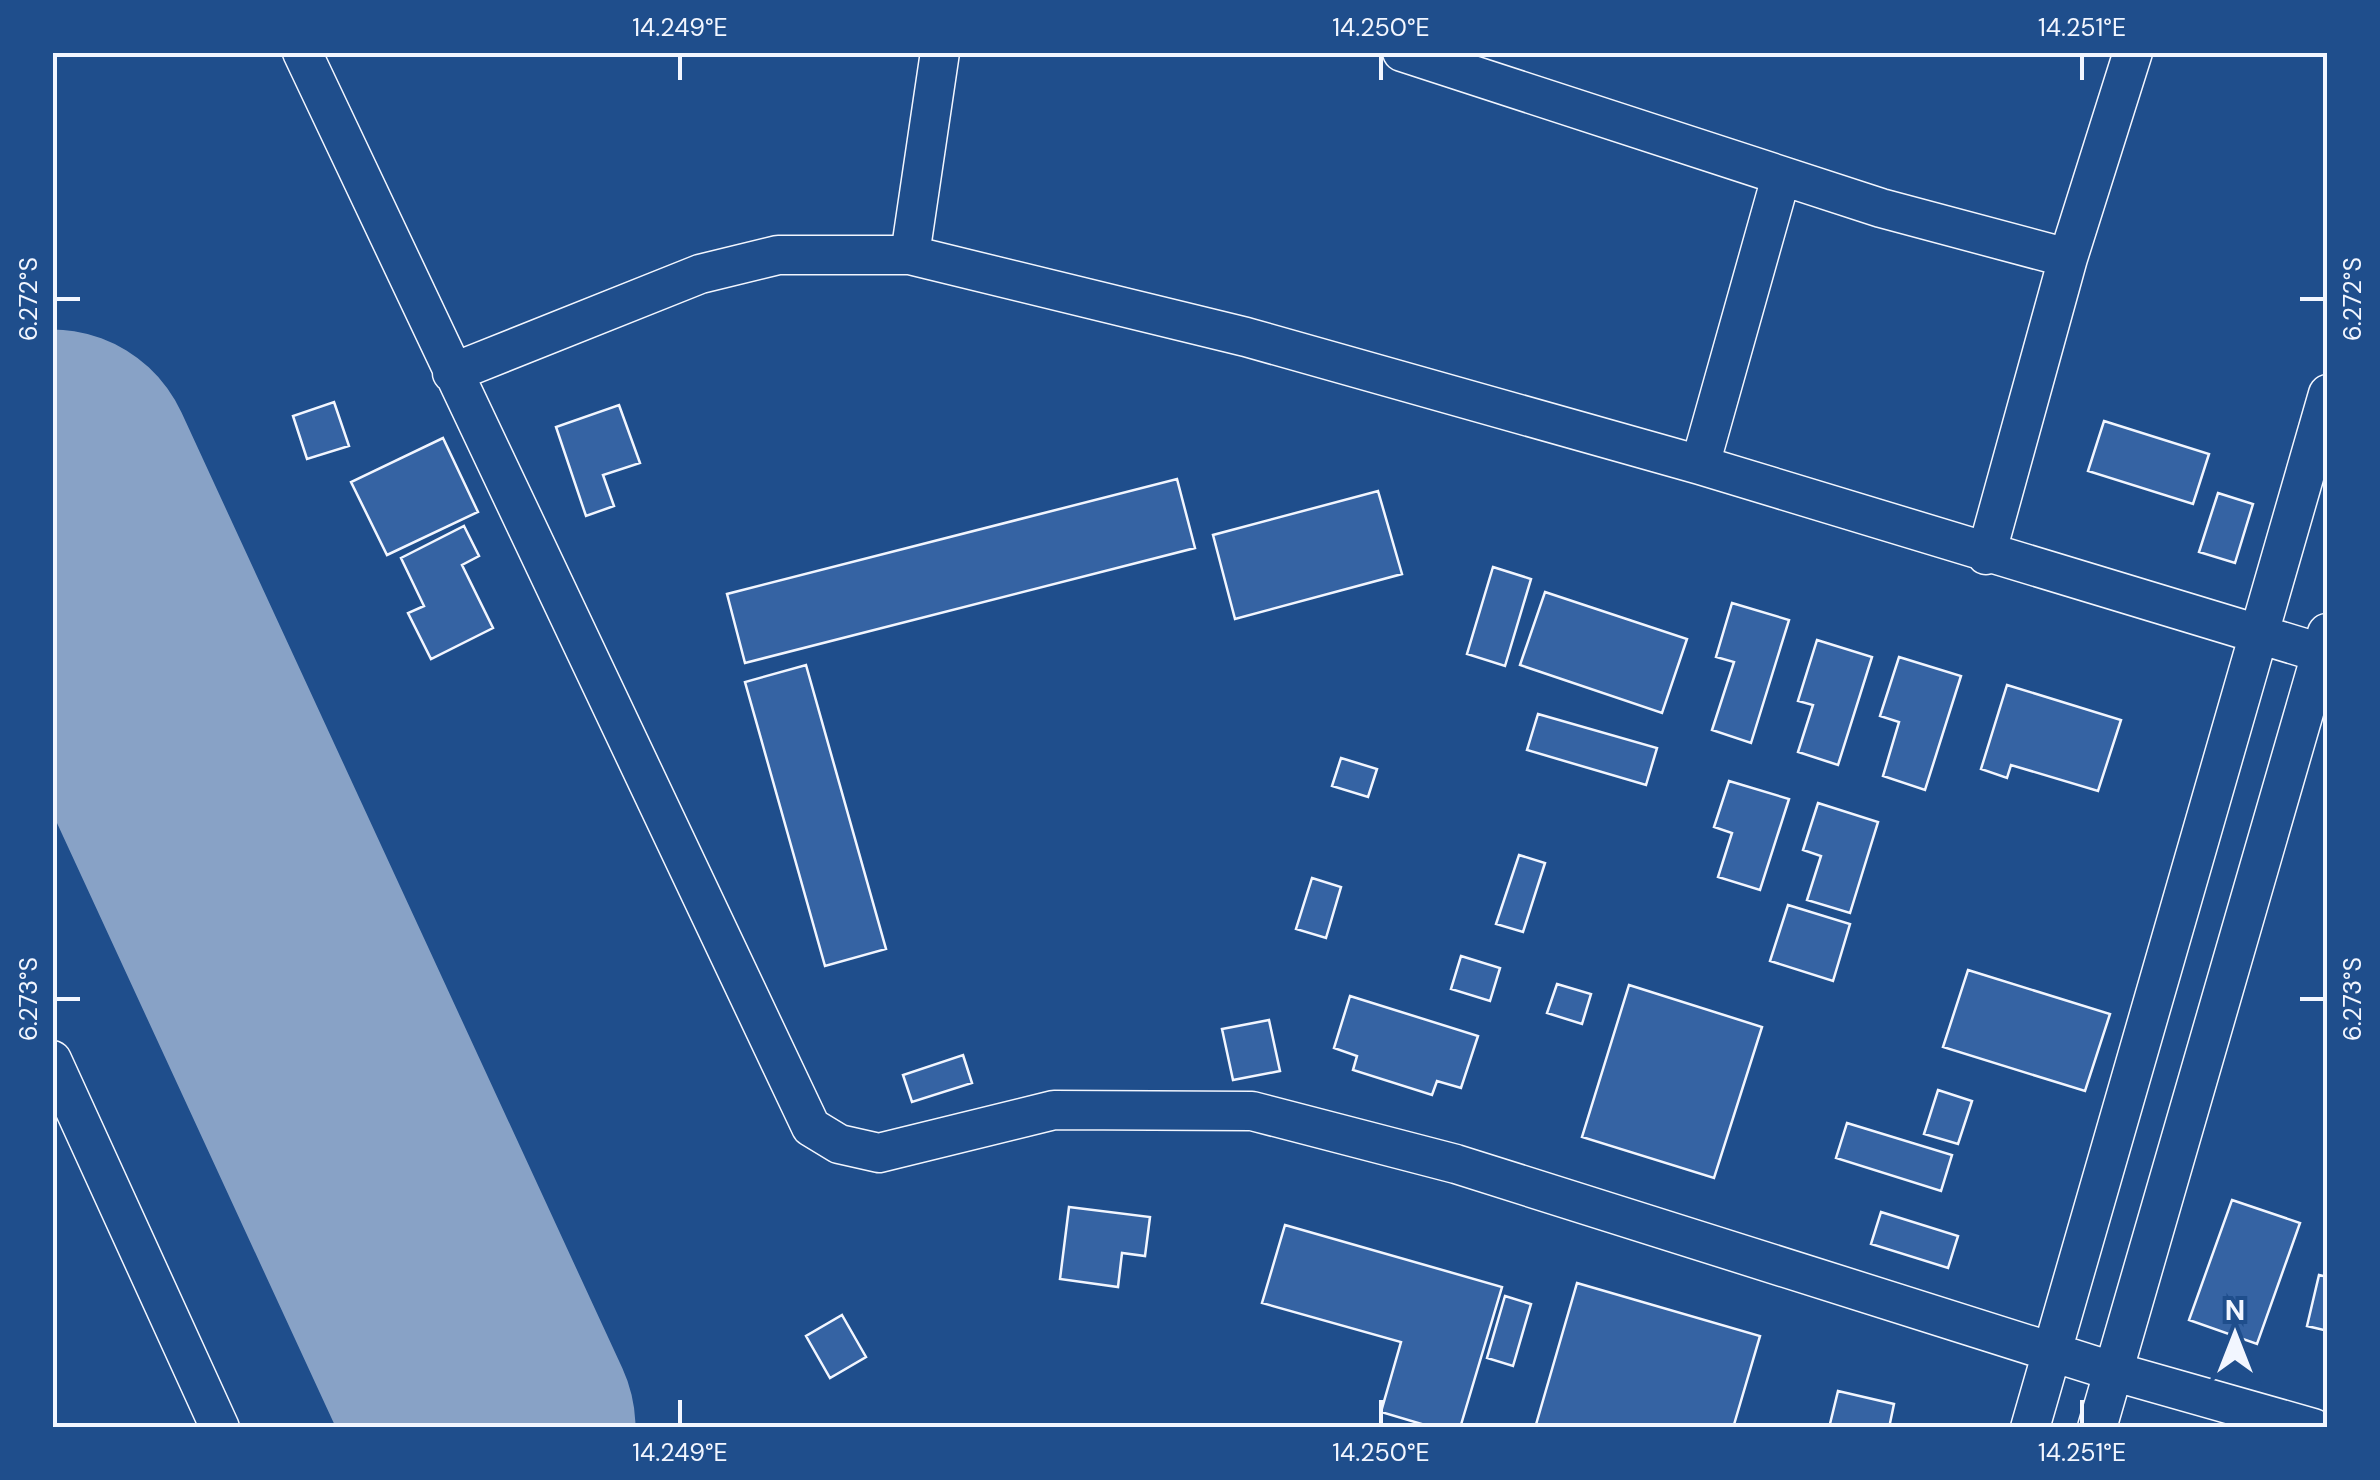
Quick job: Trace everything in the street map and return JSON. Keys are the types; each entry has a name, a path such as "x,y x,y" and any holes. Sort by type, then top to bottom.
{"street":[{"path":"302,52 811,1127 840,1144 879,1153 1054,1110 1252,1111 1456,1164 2112,1371 2314,1428"},
{"path":"910,255 940,52"},
{"path":"1402,52 1781,177 2068,258"},
{"path":"1986,555 2068,258 2133,52"},
{"path":"1700,466 1781,177"},
{"path":"452,373 700,274 778,255 910,255 1246,337 1700,466 2258,635 2324,642 2097,1428"},
{"path":"2030,1428 2328,394"},
{"path":"52,1060 220,1428"}],"building":[{"path":"334,402 349,446 307,459 293,416"},
{"path":"619,405 640,463 603,475 614,506 586,516 556,427"},
{"path":"2104,421 2209,454 2193,504 2088,471"},
{"path":"443,438 478,512 387,555 351,482"},
{"path":"1177,479 1195,548 745,663 727,594"},
{"path":"1378,491 1402,574 1235,619 1213,535"},
{"path":"2218,493 2253,504 2235,563 2199,552"},
{"path":"464,526 479,556 462,565 493,628 431,659 408,613 424,606 401,558"},
{"path":"1493,567 1531,579 1505,666 1467,654"},
{"path":"1545,592 1687,639 1662,713 1520,665"},
{"path":"1732,603 1789,620 1751,743 1712,730 1734,662 1716,657"},
{"path":"1817,640 1872,657 1838,765 1798,752 1813,705 1798,701"},
{"path":"1899,657 1961,676 1925,790 1883,776 1899,722 1880,716"},
{"path":"806,665 886,949 825,966 745,682"},
{"path":"2007,685 2121,720 2098,791 2011,765 2007,778 1981,769"},
{"path":"1538,714 1657,748 1646,785 1527,750"},
{"path":"1341,758 1377,769 1368,797 1332,786"},
{"path":"1729,781 1789,799 1760,890 1718,877 1732,833 1714,827"},
{"path":"1818,803 1878,822 1850,913 1807,900 1821,856 1803,850"},
{"path":"1519,855 1545,863 1523,932 1496,924"},
{"path":"1312,878 1341,887 1326,938 1296,929"},
{"path":"1788,905 1850,924 1833,981 1770,961"},
{"path":"1461,956 1500,968 1490,1001 1451,989"},
{"path":"1968,970 2110,1014 2085,1091 1943,1047"},
{"path":"1557,984 1591,994 1582,1024 1547,1013"},
{"path":"1629,985 1762,1027 1714,1178 1582,1137"},
{"path":"1350,996 1478,1036 1461,1088 1437,1081 1432,1095 1353,1070 1357,1056 1334,1048"},
{"path":"1269,1020 1280,1071 1233,1080 1222,1029"},
{"path":"963,1055 972,1083 912,1102 903,1075"},
{"path":"1938,1090 1972,1101 1958,1144 1924,1134"},
{"path":"1847,1123 1952,1155 1941,1191 1836,1158"},
{"path":"2232,1200 2300,1223 2257,1344 2189,1320"},
{"path":"1069,1207 1150,1217 1145,1256 1122,1253 1118,1287 1060,1279"},
{"path":"1881,1212 1958,1236 1948,1268 1871,1244"},
{"path":"1285,1225 1502,1287 1460,1428 1435,1428 1381,1412 1401,1342 1262,1303"},
{"path":"2319,1275 2328,1277 2328,1331 2307,1326"},
{"path":"1577,1283 1760,1336 1733,1428 1535,1428"},
{"path":"1505,1296 1531,1304 1513,1366 1487,1358"},
{"path":"842,1315 866,1357 830,1378 806,1336"},
{"path":"1838,1391 1894,1404 1889,1428 1829,1428"}],"runway":[{"path":"52,472 493,1428"}]}
